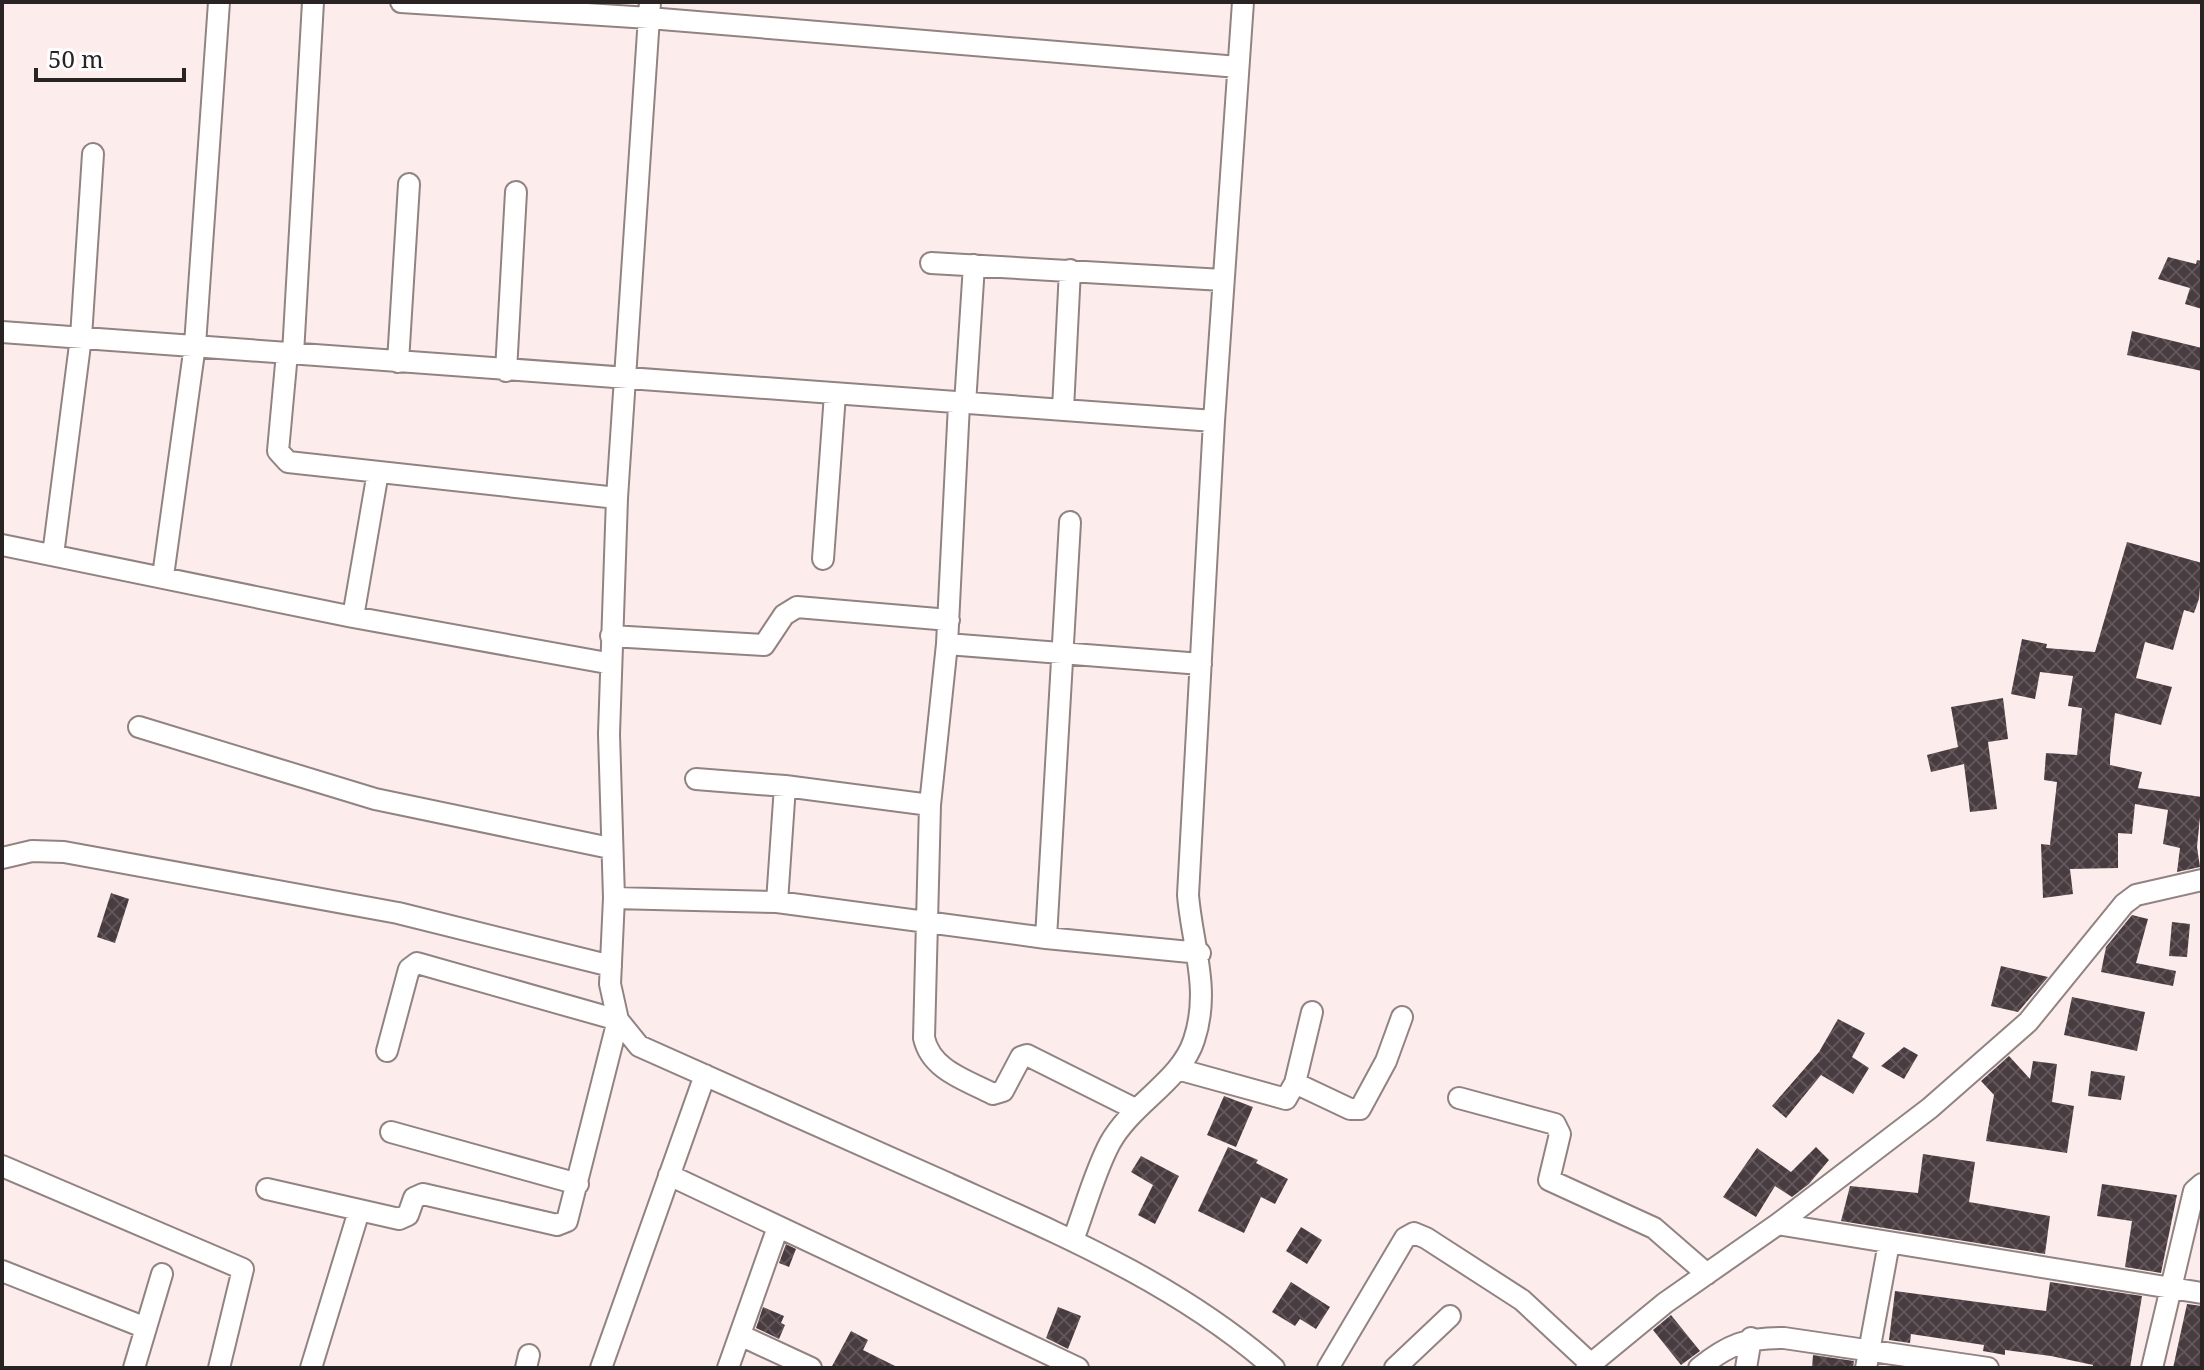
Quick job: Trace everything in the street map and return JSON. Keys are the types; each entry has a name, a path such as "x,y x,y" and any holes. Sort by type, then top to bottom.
{"street":[{"path":"163,576 195,345 219,2"},
{"path":"313,2 290,353 278,451 282,458 288,462 617,498"},
{"path":"401,2 649,10 1238,67"},
{"path":"1073,1240 1110,1143 1135,1109 1181,1070 1195,1040 1200,1009 1200,953 1190,924 1188,895 1214,421 1243,2"},
{"path":"267,1189 405,1219 414,1198 423,1194 563,1225 578,1184 618,1020 610,984 614,898 610,848 611,636 623,380 649,10"},
{"path":"53,555 81,337 93,154"},
{"path":"398,362 409,184"},
{"path":"506,371 516,192"},
{"path":"931,263 1223,280"},
{"path":"974,265 949,620 930,805 924,1038 927,1054 936,1064 999,1094 1021,1057 1027,1055 1135,1109"},
{"path":"1063,409 1070,270"},
{"path":"2,332 1214,421"},
{"path":"823,559 835,394"},
{"path":"353,617 378,472"},
{"path":"1046,938 1070,522"},
{"path":"2,545 353,617 607,663"},
{"path":"611,636 764,645 771,639 784,615 797,607 949,620"},
{"path":"947,644 1201,664"},
{"path":"139,727 375,799 610,848"},
{"path":"696,779 785,786 930,805"},
{"path":"777,902 785,786"},
{"path":"2,858 32,851 64,852 398,913 611,966"},
{"path":"1328,1368 1405,1238 1414,1233 1522,1300 1589,1366 1665,1303 1778,1224 1930,1108 2028,1022 2124,904 2136,895 2202,880"},
{"path":"614,898 777,902 1046,938 1200,953"},
{"path":"387,1051 409,969 417,963 618,1020 639,1046 1073,1240 1167,1288 1207,1313 1274,1368"},
{"path":"1181,1070 1279,1099 1290,1096 1312,1012"},
{"path":"1295,1083 1350,1109 1360,1109 1386,1061 1402,1017"},
{"path":"601,1368 705,1075"},
{"path":"1459,1098 1555,1124 1560,1134 1549,1180 1654,1228 1674,1242 1707,1274"},
{"path":"391,1132 578,1184"},
{"path":"2,1166 243,1269 219,1368"},
{"path":"669,1175 1078,1368"},
{"path":"2152,1368 2194,1191 2202,1184"},
{"path":"311,1368 359,1211"},
{"path":"1778,1224 2202,1293"},
{"path":"728,1368 778,1227"},
{"path":"1868,1359 1889,1243"},
{"path":"2,1271 146,1328"},
{"path":"134,1368 162,1274"},
{"path":"1395,1368 1450,1316"},
{"path":"740,1335 811,1368"},
{"path":"1746,1368 1751,1338"},
{"path":"1699,1368 1718,1352 1751,1338 1784,1338 1868,1359 1988,1368"}],"building":[{"path":"2168,257 2196,264 2197,260 2202,261 2202,309 2185,304 2190,288 2158,279"},
{"path":"2132,331 2202,348 2202,371 2127,355"},
{"path":"2127,542 2202,563 2199,599 2194,613 2184,610 2173,650 2145,642 2136,678 2172,687 2161,725 2115,713 2110,758 2110,765 2142,772 2138,788 2202,797 2197,847 2200,867 2177,872 2180,848 2163,844 2168,810 2135,804 2132,834 2118,833 2118,868 2070,869 2073,894 2043,898 2041,844 2050,845 2057,782 2044,780 2046,753 2077,755 2082,708 2068,706 2073,676 2040,672 2035,699 2011,694 2022,639 2047,644 2046,648 2095,652"},
{"path":"2003,698 2008,739 1988,742 1997,809 1970,812 1964,764 1931,772 1927,755 1958,747 1951,707"},
{"path":"111,893 129,899 115,943 97,937"},
{"path":"2132,915 2148,919 2136,963 2176,971 2173,986 2101,972 2106,947"},
{"path":"2172,922 2190,924 2187,957 2169,956"},
{"path":"2001,966 2048,977 2018,1012 1991,1006"},
{"path":"2072,997 2145,1012 2137,1051 2064,1035"},
{"path":"1838,1019 1865,1033 1852,1057 1869,1068 1853,1094 1821,1075 1786,1118 1772,1106 1819,1052"},
{"path":"1904,1047 1918,1055 1904,1079 1881,1066"},
{"path":"2009,1056 2030,1079 2033,1061 2057,1064 2052,1102 2074,1106 2067,1153 1986,1141 1994,1095 1981,1081"},
{"path":"2091,1071 2125,1076 2121,1100 2088,1096"},
{"path":"1224,1096 1253,1107 1236,1147 1207,1135"},
{"path":"1228,1147 1258,1160 1256,1163 1288,1179 1275,1204 1261,1197 1244,1233 1198,1211"},
{"path":"1816,1147 1829,1160 1809,1184 1792,1197 1775,1186 1756,1217 1723,1197 1757,1148 1791,1172"},
{"path":"1923,1154 1975,1162 1969,1202 2050,1216 2045,1254 1841,1221 1850,1186 1918,1193"},
{"path":"1141,1156 1179,1176 1155,1224 1138,1215 1153,1185 1131,1172"},
{"path":"2102,1184 2177,1195 2161,1273 2125,1267 2132,1221 2097,1216"},
{"path":"1301,1227 1322,1240 1307,1264 1286,1251"},
{"path":"786,1244 796,1249 789,1267 779,1263"},
{"path":"1291,1282 1330,1307 1316,1329 1300,1319 1295,1326 1272,1312"},
{"path":"2050,1282 2142,1296 2130,1368 2093,1368 2093,1365 2051,1356 2005,1350 2005,1355 1983,1351 1984,1345 1911,1334 1910,1343 1889,1340 1895,1291 2046,1311"},
{"path":"2187,1304 2202,1306 2202,1368 2173,1368"},
{"path":"763,1307 784,1316 781,1323 785,1325 779,1339 756,1328"},
{"path":"1058,1307 1081,1316 1068,1349 1046,1338"},
{"path":"1671,1315 1700,1351 1681,1365 1653,1330"},
{"path":"851,1331 868,1340 863,1350 899,1368 831,1368"},
{"path":"1813,1355 1854,1361 1853,1368 1812,1368"}]}
